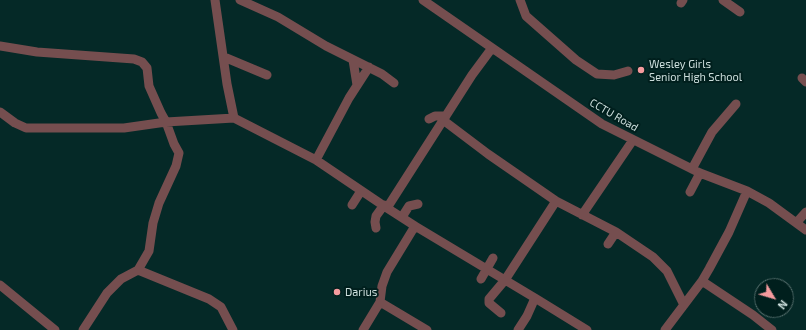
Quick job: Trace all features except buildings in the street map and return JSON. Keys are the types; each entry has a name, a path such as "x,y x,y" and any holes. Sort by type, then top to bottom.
{"street":[{"path":"215,0 234,118"},
{"path":"240,0 278,17 317,41 382,74 394,83"},
{"name":"CCTU Road","path":"423,0 602,124 696,171 747,191 769,203 806,230"},
{"path":"520,0 526,16 576,60 597,74 614,74 628,71"},
{"path":"723,0 740,12"},
{"path":"0,46 37,52 134,59 142,62 147,68 149,86 153,97 166,122 179,153 176,166 159,203 153,223 149,251 138,270 122,279 107,292 83,330"},
{"path":"376,228 374,222 376,216 385,206 472,75 492,48"},
{"path":"224,57 267,76"},
{"path":"353,60 357,85"},
{"path":"316,160 357,85 369,67"},
{"path":"690,192 696,171 712,132 736,104"},
{"path":"0,112 15,123 26,128 124,128 166,122 234,118 316,160 416,226 488,268 587,330"},
{"path":"429,119 435,116 444,118 488,154 556,201 616,232 653,257 666,271 684,305"},
{"path":"582,215 633,140"},
{"path":"352,205 361,191"},
{"path":"665,330 702,281 729,232 747,191"},
{"path":"501,313 489,303 489,299 505,280 556,201"},
{"path":"402,217 409,206 418,204"},
{"path":"797,222 806,212"},
{"path":"363,330 380,302 382,286 387,272 416,226"},
{"path":"608,244 616,232"},
{"path":"481,279 493,258"},
{"path":"138,270 209,299 221,308 233,330"},
{"path":"702,281 753,315 772,330"},
{"path":"0,285 55,330"},
{"path":"518,330 527,316 535,298"},
{"path":"380,302 424,329"}],"place":[{"name":"Wesley Girls Senior High School","path":"641,70"},
{"name":"Darius","path":"337,292"}]}
